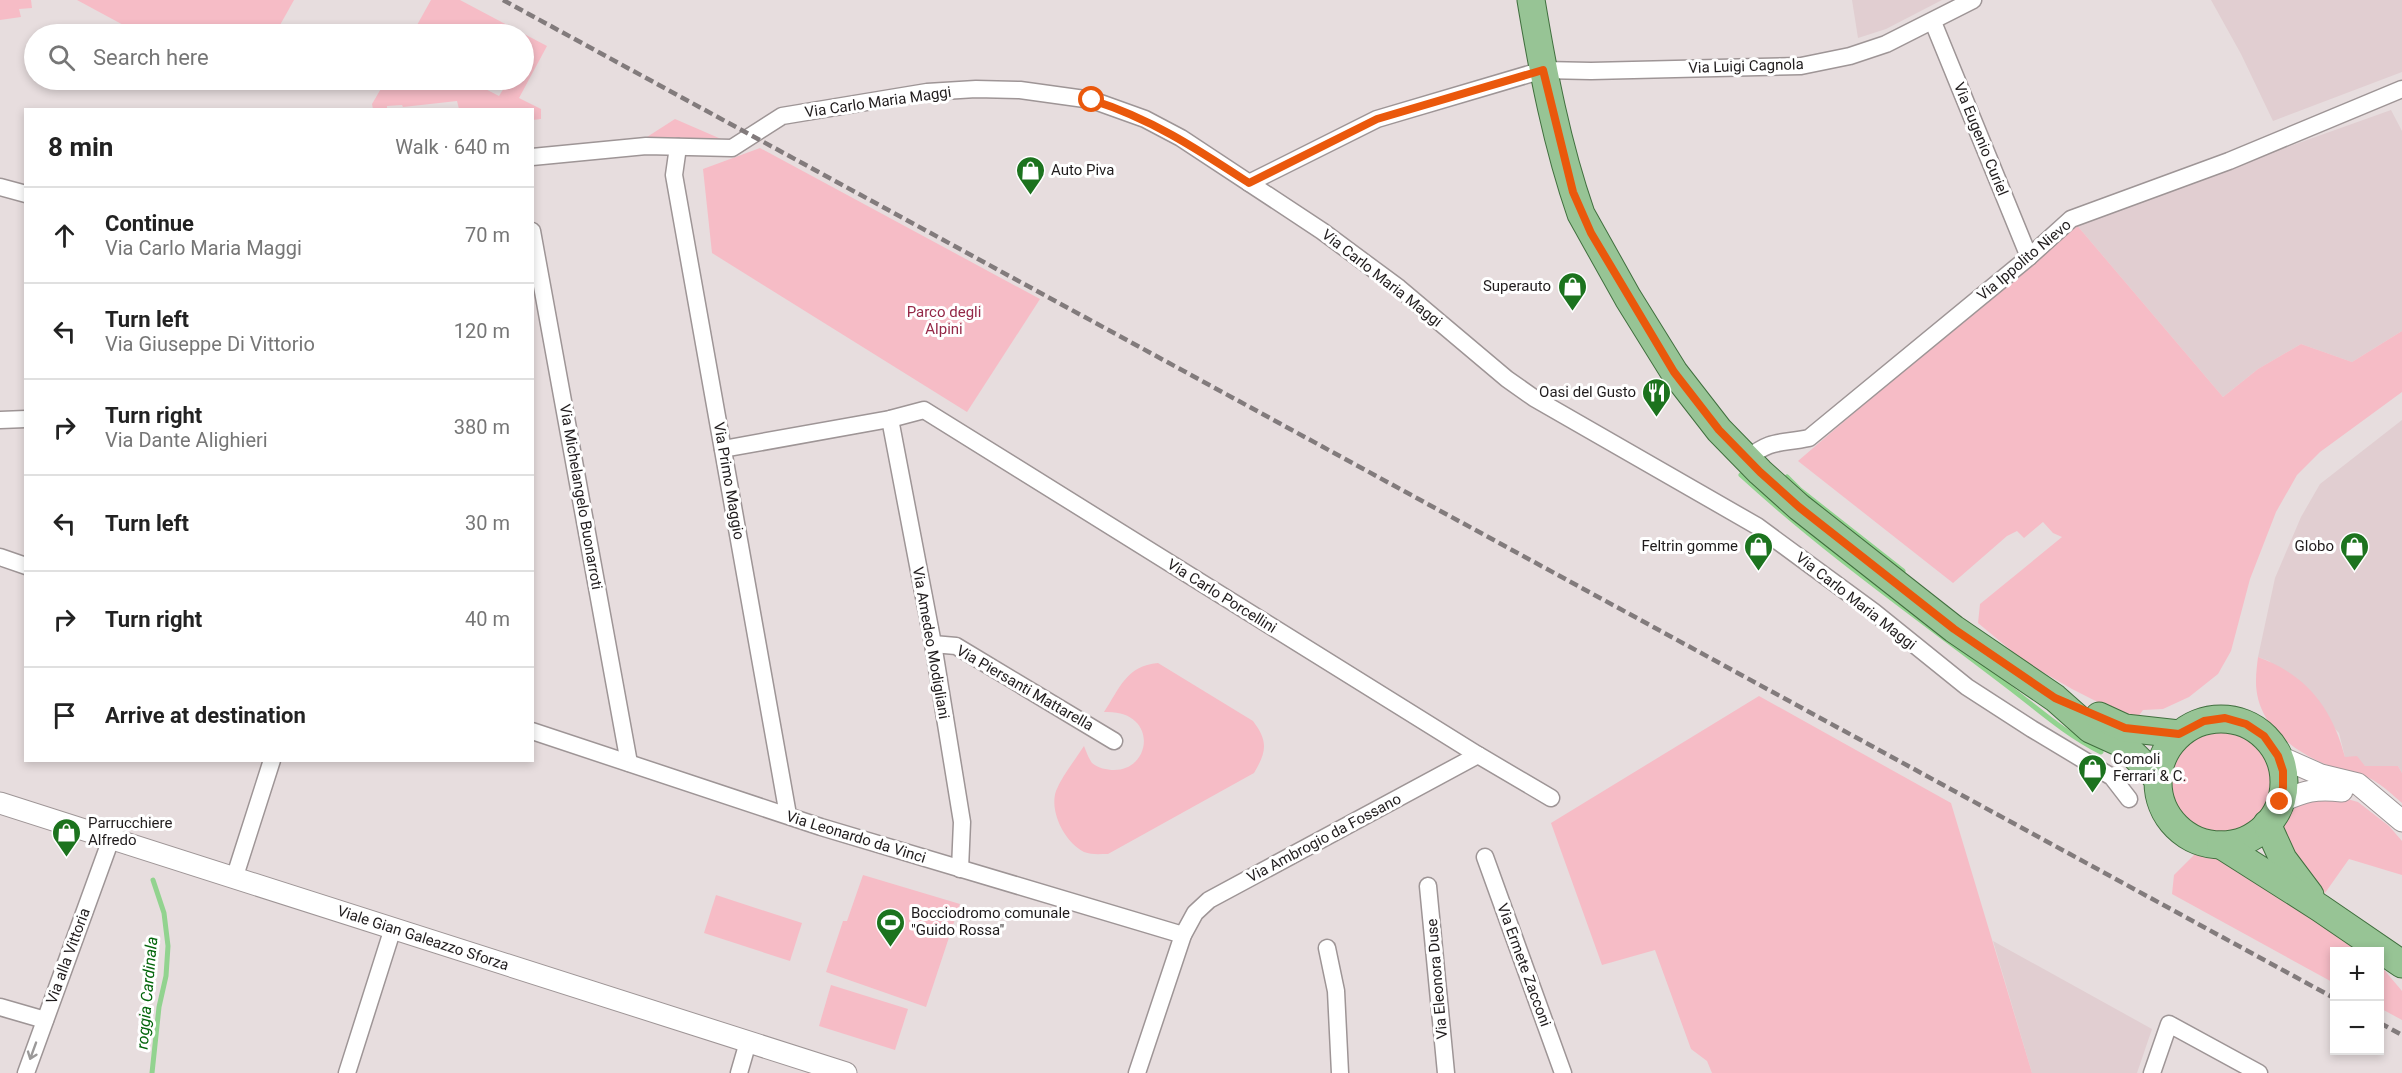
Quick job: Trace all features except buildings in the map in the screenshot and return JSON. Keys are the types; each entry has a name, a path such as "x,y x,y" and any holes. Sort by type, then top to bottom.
{"main road":[{"path":"1531,0 1543,70 1573,192 1591,233 1674,372 1719,430 1799,507 1954,629 2055,698 2090,729 2123,744 2157,778"},
{"path":"2055,698 2125,728 2179,734"},
{"path":"2225,718 2246,724 2264,736 2278,756 2283,771 2283,787 2274,813 2246,839 2221,845 2204,843 2188,836 2175,825 2165,811 2159,795 2157,778 2161,762 2168,747 2179,734 2204,721 2225,718"},
{"path":"2274,813 2283,859 2320,908"},
{"path":"2221,845 2402,964"}],"street":[{"name":"Via Luigi Cagnola","path":"1249,183 1377,119 1543,70 1801,66 1850,56 1877,47 1933,22 1973,0"},
{"name":"Via Eugenio Curiel","path":"1933,22 2029,257"},
{"name":"Via Carlo Maria Maggi","path":"534,157 646,146 732,148 782,116 890,97 976,89 1020,90 1078,97 1119,108 1181,138 1323,231 1399,288 1507,379 1534,398 1757,526 1874,612 1967,687 2112,777 2129,799"},
{"name":"Via Ippolito Nievo","path":"1747,459 1761,447 1775,442 1809,438 2029,257 2071,219 2229,161 2402,89"},
{"name":"Via Primo Maggio","path":"678,147 674,175 788,816"},
{"path":"0,187 24,193"},
{"name":"Via Michelangelo Buonarroti","path":"534,242 629,763"},
{"name":"Via Carlo Porcellini","path":"723,448 924,411 1551,798"},
{"path":"0,420 24,419"},
{"name":"Via Amedeo Modigliani","path":"890,419 933,644 962,822 960,869"},
{"path":"0,557 24,565"},
{"name":"Via Piersanti Mattarella","path":"933,644 956,646 1114,741"},
{"name":"Via Leonardo da Vinci","path":"534,732 788,816 1182,935"},
{"name":"Via Ambrogio da Fossano","path":"1137,1073 1182,935 1195,913 1209,900 1478,755"},
{"path":"2278,756 2321,775 2358,784 2402,821"},
{"path":"234,879 271,762"},
{"path":"2274,813 2305,791 2319,788 2374,798"},
{"name":"Viale Gian Galeazzo Sforza","path":"0,803 846,1073"},
{"name":"Via alla Vittoria","path":"26,1073 111,839"},
{"name":"Via Ermete Zacconi","path":"1485,857 1563,1073"},
{"name":"Via Eleonora Duse","path":"1428,886 1446,1073"},
{"path":"347,1073 393,928"},
{"path":"1327,948 1336,991 1340,1073"},
{"path":"0,1006 45,1020"},
{"path":"2152,1073 2169,1024 2259,1073"},
{"path":"738,1073 748,1042"}],"shaded area":[{"path":"1852,0 1942,0 1886,29 1858,38"},
{"path":"2211,0 2402,0 2402,72 2273,121 2241,54"},
{"path":"2391,110 2402,131 2402,331 2352,362 2301,344 2258,369 2223,397 2075,223"},
{"path":"2402,420 2402,773 2398,766 2365,766 2345,757 2339,733 2269,661 2258,657 2275,578 2301,517 2320,484"},
{"path":"1993,941 2152,1029 2137,1073 2032,1073"}],"green space":[{"path":"0,0 31,0 32,8 19,9 21,17 0,20"},
{"path":"77,0 294,0 281,24 121,24"},
{"path":"431,0 460,0 505,24 418,24"},
{"path":"534,39 547,46 534,70"},
{"path":"380,90 487,90 499,96 503,90 523,90 519,98 541,109 541,119 534,120 534,108 459,108 457,101 403,107 402,105 387,106 387,108 373,108 372,104"},
{"path":"675,119 728,142 691,142 647,137"},
{"name":"Parco degli Alpini","path":"760,148 1040,299 967,412 712,253 703,169"},
{"path":"2075,223 2223,397 2258,369 2301,344 2352,362 2402,331 2402,392 2320,452 2297,475 2276,512 2250,579 2231,651 2218,674 2189,697 2163,709 2143,710 2135,721 2025,662 1978,623 1980,604 2062,537 2053,533 2043,522 2024,538 2017,531 2007,536 1953,583 1798,461"},
{"path":"2258,657 2290,673 2315,695 2333,723 2345,757 2357,756 2365,766 2398,766 2402,773 2402,803 2373,780 2323,763 2295,748 2282,737 2263,712 2258,697 2256,680"},
{"path":"1158,663 1253,721 1263,740 1261,758 1254,773 1108,854 1084,852 1071,841 1060,826 1055,808 1056,791 1084,746 1092,763 1103,768 1114,770 1127,767 1136,761 1142,751 1144,740 1141,729 1134,720 1122,714 1104,712 1131,673 1147,665"},
{"path":"1759,696 1951,803 2032,1073 1712,1073 1707,1061 1691,1049 1655,950 1602,965 1551,823"},
{"path":"2220,731 2239,735 2256,746 2267,763 2271,782 2267,801 2256,818 2239,829 2220,833 2201,829 2184,818 2173,801 2169,782 2173,763 2184,746 2201,735"},
{"path":"2333,795 2358,802 2389,826 2402,841 2402,875 2349,859 2325,893 2304,874 2282,831 2285,816 2296,802"},
{"path":"2197,852 2232,862 2354,947 2330,947 2330,981 2172,894 2174,875"},
{"name":"Bocciodromo comunale \"Guido Rossa\"","path":"863,875 960,904 926,1007 826,972 843,921 847,921"},
{"path":"716,895 802,923 790,961 704,933"},
{"path":"2384,970 2402,991 2402,1020 2384,1010"},
{"path":"831,985 908,1009 895,1050 819,1026"}],"waterway":[{"path":"1741,475 1871,582 2063,729 2101,752"},
{"path":"1787,477 1800,490 1903,571"},
{"name":"roggia Cardinala","path":"152,1073 168,946 164,913 153,880"}],"railway":[{"path":"503,0 2330,996"},
{"path":"2384,1025 2402,1035"}],"place":[{"name":"Auto Piva","path":"1030,196"},
{"name":"Superauto","path":"1572,312"},
{"name":"Oasi del Gusto","path":"1657,418"},
{"name":"Feltrin gomme","path":"1759,572"},
{"name":"Globo","path":"2355,572"},
{"name":"Comoli Ferrari & C.","path":"2092,794"},
{"name":"Parrucchiere Alfredo","path":"67,858"},
{"name":"Bocciodromo comunale \"Guido Rossa\"","path":"890,948"}],"route":[{"path":"1092,100 1119,108 1181,138 1249,183 1377,119 1543,70 1573,192 1581,214 1606,261 1657,347 1693,399 1719,430 1760,472 1799,507 1954,629 2055,698 2125,728 2179,734 2190,726 2204,721 2225,718 2246,724 2264,736 2278,756 2283,771 2280,802"}]}
